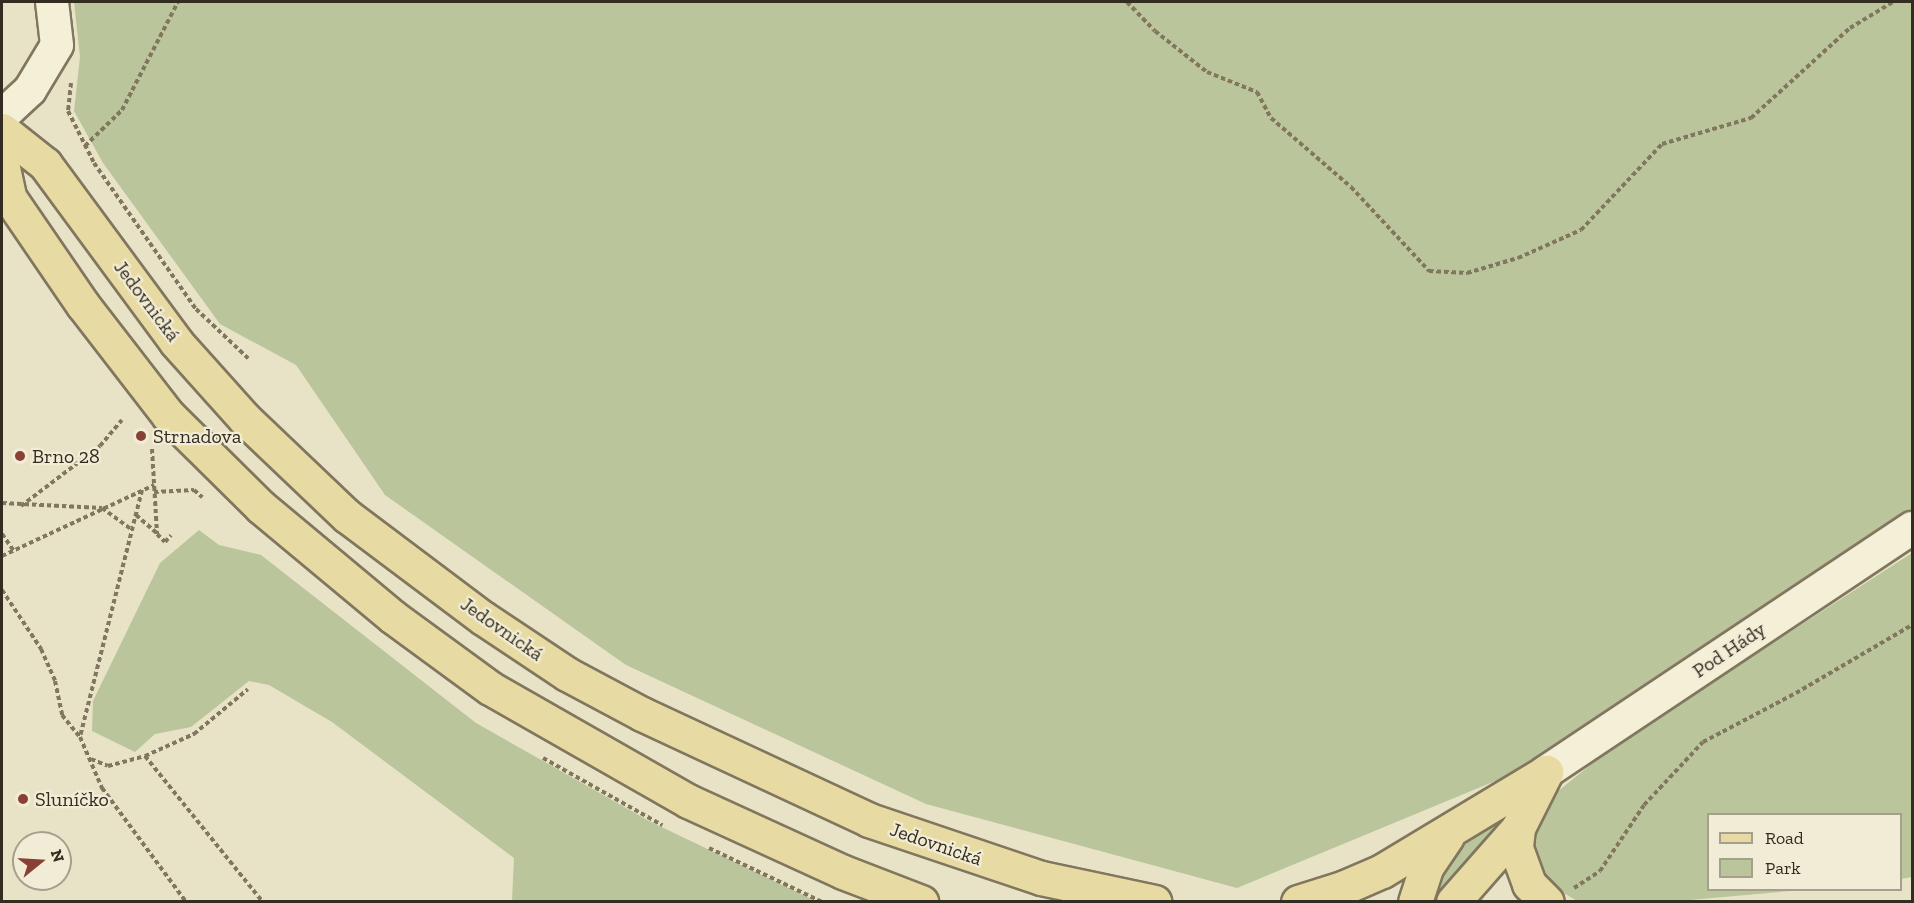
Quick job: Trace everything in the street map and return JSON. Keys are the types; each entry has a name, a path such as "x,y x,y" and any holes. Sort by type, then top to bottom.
{"main road":[{"name":"Jedovnická","path":"2,130 45,164 176,342 245,418 347,516 483,618 567,674 633,709 869,820 1041,878 1155,902"},
{"path":"2,163 9,197 83,305 168,415 269,514 393,617 490,688 688,801 843,872 921,902"},
{"path":"1453,902 1518,828 1546,772"},
{"path":"1298,902 1345,887 1448,834 1501,796 1546,772"},
{"path":"1518,828 1519,863 1529,884 1546,901"},
{"path":"1415,902 1427,866 1448,834"}],"street":[{"path":"2,116 30,90 57,45 52,2"},
{"name":"Pod Hády","path":"1546,772 1912,528"}],"path":[{"path":"85,146 122,110 178,2"},
{"path":"1127,2 1155,31 1207,72 1257,92 1272,118 1352,187 1429,271 1467,273 1518,258 1581,230 1662,144 1751,118 1850,28 1893,2"},
{"path":"68,111 85,146 156,257 196,309 250,360"},
{"path":"20,507 100,446 122,420"},
{"path":"152,449 157,534"},
{"path":"2,556 154,485"},
{"path":"80,736 142,490"},
{"path":"154,492 194,490"},
{"path":"2,503 20,507 102,508 132,530"},
{"path":"136,515 165,542 171,535"},
{"path":"2,534 14,551"},
{"path":"2,590 41,649 55,681 62,715 80,736 84,752 90,759 102,788 186,902"},
{"path":"1546,901 1559,897 1600,871 1644,805 1703,742 1796,693 1912,625"},
{"path":"90,759 108,766 145,756 194,734 248,689"},
{"path":"145,756 263,902"}],"green space":[{"path":"74,2 1912,2 1912,511 1517,772 1237,888 926,804 626,665 385,495 296,365 220,324 103,163 74,111 80,57"},
{"path":"199,530 219,545 261,555 476,723 649,821 816,901 512,901 514,858 332,722 269,685 249,681 191,727 155,734 135,752 92,731 93,701 160,563"},
{"path":"1912,553 1912,877 1902,879 1902,813 1707,813 1707,891 1790,891 1679,901 1577,901 1539,878 1530,834 1541,805 1615,745"},
{"path":"1508,804 1514,812 1441,891 1434,890 1432,875"}],"place":[{"name":"Strnadova","path":"141,436"},
{"name":"Brno 28","path":"20,456"},
{"name":"Sluníčko","path":"23,799"}]}
